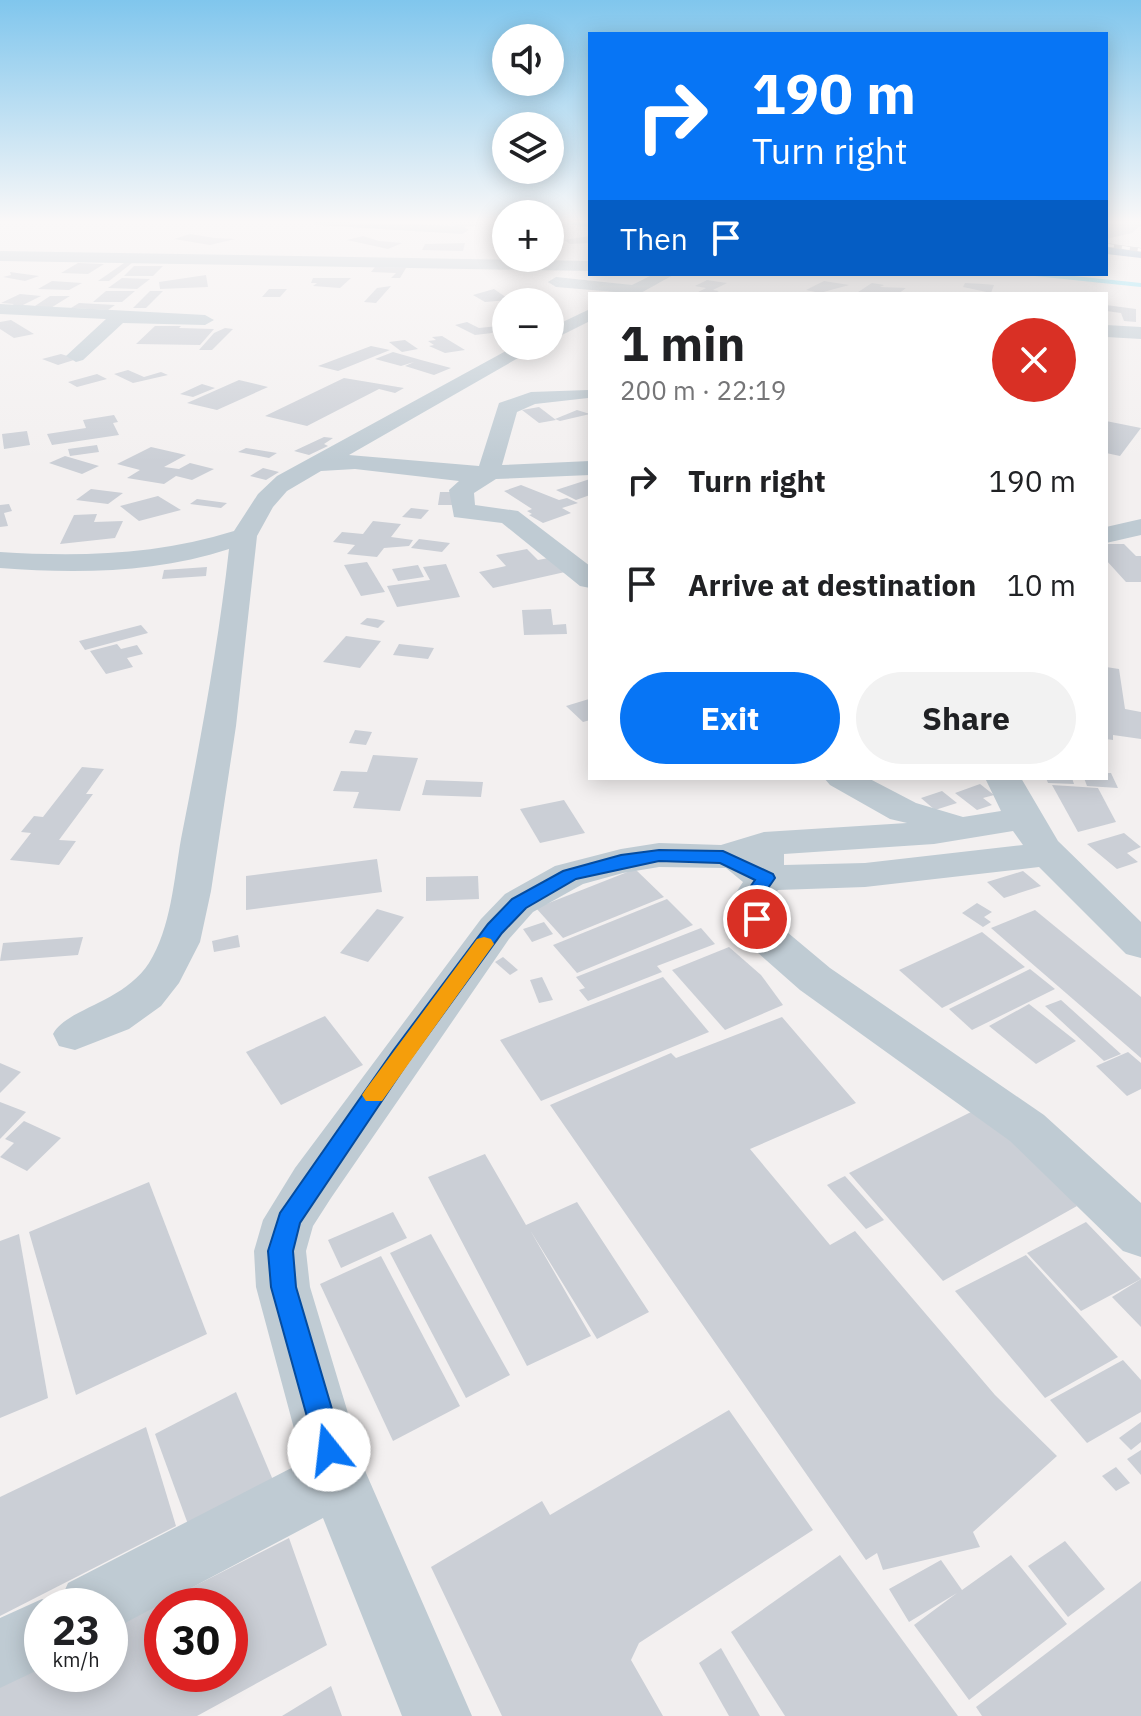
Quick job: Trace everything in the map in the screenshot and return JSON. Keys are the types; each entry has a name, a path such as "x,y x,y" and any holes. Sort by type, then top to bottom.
{"street":[{"path":"54,311 67,301"},
{"path":"0,309 117,311 122,314 121,317"},
{"path":"564,328 588,315"},
{"path":"76,356 121,317 205,320"},
{"path":"1108,331 1141,333"},
{"path":"75,1034 126,1013 145,998 164,973 183,933 212,770 244,536 275,488 314,465 362,454 507,360"},
{"path":"581,394 531,398 507,408 488,474 461,490 463,512 509,516 588,578"},
{"path":"362,454 427,472 488,474 588,468"},
{"path":"1108,523 1141,526"},
{"path":"1108,534 1141,526"},
{"path":"0,560 61,562 167,556 192,553 244,536"},
{"path":"846,780 903,811 968,827"},
{"path":"1004,780 1020,819 1046,854 1141,944"},
{"path":"751,860 1020,819"},
{"path":"437,1716 337,1477 283,1287 280,1251 289,1220 401,1057 495,929 519,903 569,875 659,855 957,867 1046,854"},
{"path":"751,860 757,919 772,942 815,979 1027,1128 1141,1235"},
{"path":"125,1588 337,1477"},
{"path":"0,1654 24,1641"}],"building":[{"path":"31,301 23,305 35,306 42,301 62,301 49,309 8,308 14,304 1,303"},
{"path":"140,301 153,301 146,308 133,308"},
{"path":"79,303 115,305 108,310 71,308"},
{"path":"1108,305 1136,309 1136,322 1124,321 1121,313 1108,311"},
{"path":"11,320 34,334 14,338 0,329 0,322"},
{"path":"467,322 479,328 492,327 492,333 475,335 455,325"},
{"path":"155,326 214,329 200,345 136,344"},
{"path":"225,328 233,329 212,350 199,350 214,333"},
{"path":"442,336 465,350 445,353 429,346 434,345 428,341 436,340 432,337"},
{"path":"405,340 418,349 402,352 389,342"},
{"path":"371,346 390,350 338,371 318,366"},
{"path":"393,352 451,368 434,375 405,366 414,362 401,366 375,359"},
{"path":"61,354 77,359 58,365 42,359"},
{"path":"128,370 144,377 161,372 168,375 133,383 114,374"},
{"path":"97,374 107,379 77,387 68,382"},
{"path":"344,378 404,388 395,393 379,389 307,426 265,416"},
{"path":"239,380 268,387 217,410 187,403"},
{"path":"202,384 215,388 193,397 180,394"},
{"path":"539,407 556,420 539,423 522,410"},
{"path":"577,410 588,413 560,421 555,419"},
{"path":"114,415 118,422 113,423 119,435 52,445 47,434 86,428 83,420"},
{"path":"1108,421 1141,428 1120,456 1108,453"},
{"path":"27,431 30,445 4,449 2,434"},
{"path":"324,437 333,438 324,444 328,446 309,455 294,451"},
{"path":"97,445 99,452 70,456 68,449"},
{"path":"151,447 186,455 164,467 179,469 190,463 214,469 192,480 176,476 164,484 127,478 140,470 117,464"},
{"path":"246,448 277,453 269,458 238,452"},
{"path":"65,456 99,466 82,474 49,463"},
{"path":"263,468 279,472 266,480 250,476"},
{"path":"588,480 588,496 576,500 556,490"},
{"path":"521,485 559,500 567,498 578,503 562,508 571,513 543,523 529,515 532,514 527,511 532,509 504,491"},
{"path":"91,489 123,493 108,504 76,500"},
{"path":"440,492 458,492 457,505 438,505"},
{"path":"158,496 181,510 139,521 120,506"},
{"path":"197,499 227,503 221,508 190,504"},
{"path":"9,504 12,511 4,513 8,526 0,527 0,505"},
{"path":"411,508 429,510 421,519 402,517"},
{"path":"97,514 94,522 123,521 115,538 60,544 74,515"},
{"path":"373,521 401,524 391,537 413,540 409,546 384,548 377,557 347,554 355,545 333,542 342,532 363,534"},
{"path":"419,539 450,543 442,552 411,548"},
{"path":"1108,544 1124,544 1136,556 1141,556 1141,582 1126,582 1108,562"},
{"path":"527,549 538,560 559,556 574,570 493,588 479,572 506,566 496,555"},
{"path":"367,562 385,592 361,596 344,565"},
{"path":"446,564 460,597 397,607 387,586 430,580 423,567"},
{"path":"418,565 424,577 398,581 392,569"},
{"path":"207,567 206,576 162,579 164,570"},
{"path":"551,609 553,625 566,624 567,634 524,635 522,610"},
{"path":"367,618 385,621 378,628 360,624"},
{"path":"141,625 148,633 85,650 79,641"},
{"path":"346,636 381,641 360,668 323,662"},
{"path":"117,644 121,649 137,645 143,654 127,658 133,667 106,674 90,651"},
{"path":"399,644 434,648 428,659 393,655"},
{"path":"1108,667 1119,669 1125,709 1141,712 1141,739 1113,735 1113,740 1108,739"},
{"path":"588,699 588,721 583,722 566,706"},
{"path":"355,730 372,732 366,745 349,743"},
{"path":"373,755 418,758 400,811 353,808 359,792 333,791 341,771 367,772"},
{"path":"82,767 104,769 86,794 93,794 59,840 76,841 59,865 10,860 31,833 21,832 34,816 43,817"},
{"path":"1108,773 1111,773 1118,788 1087,786 1085,780 1108,780"},
{"path":"426,780 483,782 481,797 422,795"},
{"path":"1047,780 1073,780 1074,784 1048,783"},
{"path":"980,784 994,795 983,798 992,805 977,810 955,793"},
{"path":"1052,785 1098,788 1116,822 1078,832"},
{"path":"942,791 957,803 935,810 921,798"},
{"path":"564,800 585,833 540,843 520,809"},
{"path":"1124,833 1141,847 1127,853 1138,862 1117,869 1087,844"},
{"path":"377,859 382,892 246,910 246,876"},
{"path":"635,869 664,897 563,938 536,908"},
{"path":"1023,871 1041,886 1004,898 987,882"},
{"path":"478,876 479,899 426,901 426,877"},
{"path":"667,899 693,925 577,973 553,945"},
{"path":"977,903 992,912 984,917 991,922 983,927 962,913"},
{"path":"377,909 404,917 368,962 340,953"},
{"path":"1035,910 1141,997 1141,1058 991,928"},
{"path":"544,922 553,934 532,942 523,929"},
{"path":"701,928 715,944 657,966 662,972 588,1001 579,990 585,988 576,977"},
{"path":"982,932 1025,967 942,1008 899,970"},
{"path":"238,935 240,947 214,952 212,941"},
{"path":"83,937 78,955 0,961 3,943"},
{"path":"729,947 761,975 783,1005 725,1030 672,970"},
{"path":"503,957 518,970 510,975 495,962"},
{"path":"1030,969 1055,989 972,1030 949,1009"},
{"path":"542,977 553,1000 539,1003 530,980"},
{"path":"663,977 709,1032 541,1101 500,1040"},
{"path":"1061,1000 1121,1054 1104,1061 1045,1006"},
{"path":"1029,1004 1076,1041 1036,1064 989,1026"},
{"path":"325,1016 363,1065 281,1105 246,1052"},
{"path":"782,1017 856,1103 750,1149 830,1245 855,1231 995,1395 1057,1456 973,1532 980,1547 883,1570 877,1553 866,1560 550,1105 671,1053 676,1058"},
{"path":"1128,1052 1141,1063 1141,1089 1127,1096 1096,1066"},
{"path":"0,1063 21,1072 0,1093"},
{"path":"0,1102 26,1112 0,1139"},
{"path":"977,1109 1031,1148 1077,1206 943,1281 849,1173"},
{"path":"24,1121 61,1138 27,1171 0,1157 14,1143 5,1139"},
{"path":"485,1154 526,1225 577,1202 649,1312 597,1339 530,1230 591,1336 527,1366 428,1177"},
{"path":"845,1176 884,1220 866,1229 827,1185"},
{"path":"149,1182 207,1334 76,1395 29,1232"},
{"path":"393,1212 407,1238 341,1268 328,1240"},
{"path":"1086,1222 1141,1279 1081,1311 1027,1253"},
{"path":"19,1234 48,1398 0,1418 0,1241"},
{"path":"431,1234 510,1375 466,1398 390,1253"},
{"path":"1026,1255 1118,1357 1045,1398 955,1291"},
{"path":"381,1256 460,1406 393,1441 320,1284"},
{"path":"1141,1279 1141,1327 1112,1297"},
{"path":"1123,1360 1141,1380 1141,1412 1087,1443 1050,1400"},
{"path":"236,1392 278,1492 193,1538 155,1434"},
{"path":"729,1410 813,1530 639,1643 631,1660 663,1716 502,1716 431,1567 542,1501 550,1515"},
{"path":"1141,1422 1141,1442 1131,1450 1119,1438"},
{"path":"146,1427 176,1526 55,1588 24,1588 24,1604 0,1616 0,1497"},
{"path":"1141,1450 1141,1475 1127,1459"},
{"path":"1116,1467 1130,1483 1116,1491 1102,1476"},
{"path":"289,1538 327,1645 248,1688 248,1588 191,1588"},
{"path":"1065,1541 1105,1589 1068,1617 1028,1566"},
{"path":"840,1555 958,1716 785,1716 731,1632"},
{"path":"1011,1555 1067,1624 969,1700 914,1625 957,1593 909,1622 889,1589 941,1560 962,1590"},
{"path":"1141,1581 1141,1716 982,1716 976,1707"},
{"path":"144,1612 144,1692 241,1692 197,1716 0,1716 0,1684 24,1672 24,1692 128,1692 128,1620"},
{"path":"721,1648 760,1716 729,1716 699,1663"},
{"path":"331,1686 342,1716 282,1716"}],"slow traffic":[{"path":"374,1095 484,944"}],"route":[{"path":"329,1450 283,1287 280,1251 289,1220 401,1057 495,929 519,903 569,875 659,855 723,857 766,878 753,897 757,919"}]}
